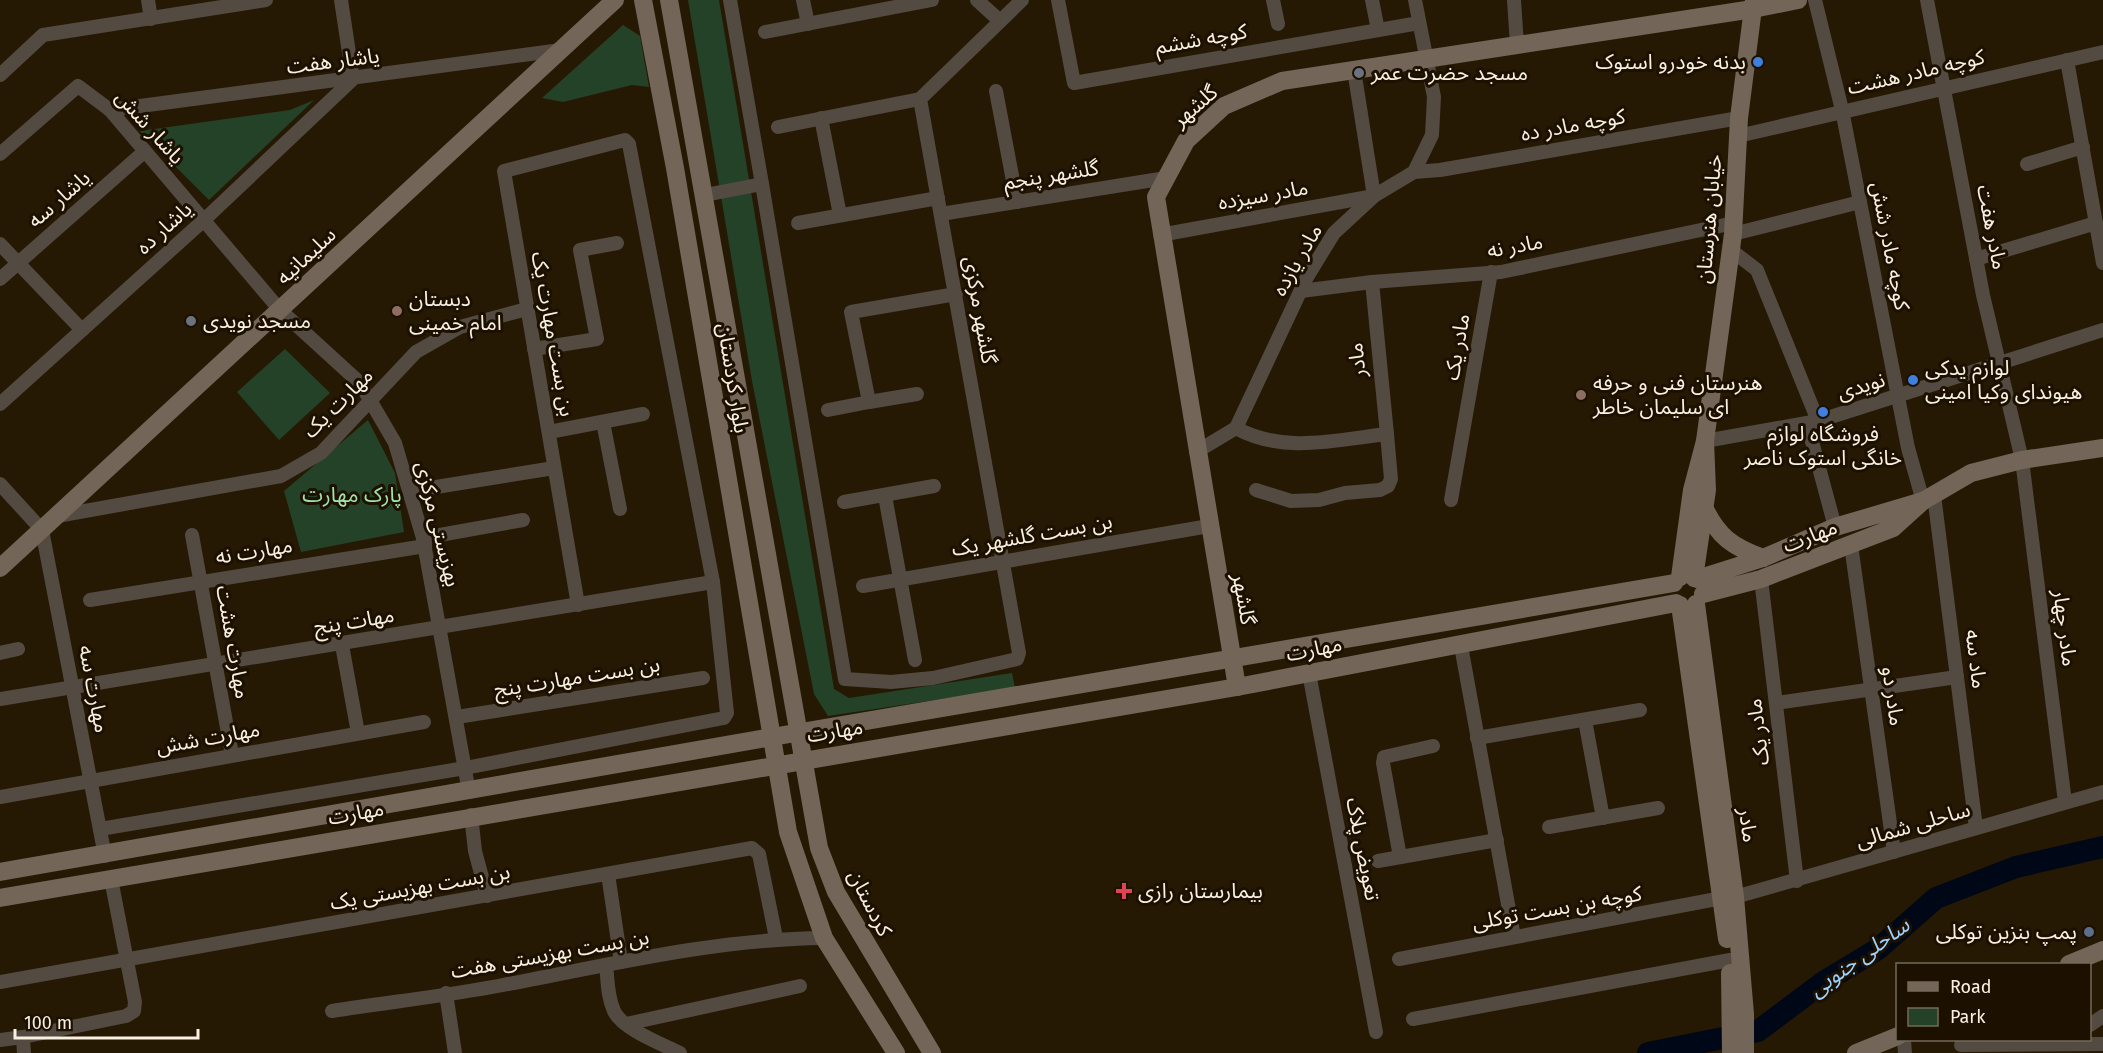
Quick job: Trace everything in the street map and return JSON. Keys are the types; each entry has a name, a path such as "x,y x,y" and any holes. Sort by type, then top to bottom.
{"main road":[{"name":"بلوار کردستان","path":"643,0 675,168 776,764"},
{"name":"بلوار کردستان","path":"669,0 705,195 802,759"},
{"name":"گلشهر","path":"1237,687 1160,236 1156,197 1186,141 1224,106 1282,81 1427,60 1754,5 1798,0"},
{"name":"سلیمانیه","path":"0,568 561,51 605,3"},
{"name":"خیابان هنرستان","path":"1687,590 1692,490 1706,441 1733,236 1739,127 1754,5"},
{"name":"خیابان هنرستان","path":"1687,590 1707,490 1706,441"},
{"name":"مهارت","path":"0,872 105,856 798,732 1232,659 1761,579 1893,528 1928,498 1971,472 2022,459 2103,447"},
{"name":"مهارت","path":"0,898 471,815 1237,687 1461,646 1687,590 1835,527 1928,498"},
{"path":"1704,507 1712,524 1734,548 1763,558"},
{"name":"مادر","path":"1687,590 1729,898 1739,1015 1738,1051"},
{"name":"کردستان","path":"802,759 819,848 836,892 932,1053"},
{"path":"776,764 789,832 824,938 896,1053"},
{"path":"469,792 471,815"},
{"path":"105,856 111,879"},
{"name":"مادر","path":"1729,898 1730,960 1739,1015"},
{"path":"2071,963 2103,950"},
{"path":"1856,1053 1896,1037"}],"street":[{"path":"148,0 152,19"},
{"path":"0,75 43,35 266,0"},
{"path":"341,0 353,80"},
{"path":"705,195 762,184 730,0"},
{"path":"803,0 808,24"},
{"path":"765,32 932,0"},
{"path":"977,0 1000,21"},
{"path":"778,127 920,99 1022,0"},
{"name":"کوچه ششم","path":"1058,0 1074,83 1419,23"},
{"path":"1273,0 1278,24"},
{"path":"1372,0 1378,30"},
{"path":"1414,172 1432,135 1434,97 1415,0"},
{"path":"1514,0 1517,45"},
{"name":"کوچه مادر شش","path":"1815,0 1842,110 1908,448 1928,498"},
{"name":"مادر هفت","path":"1927,0 1976,259 2022,459"},
{"name":"یاشار هفت","path":"110,110 561,51"},
{"name":"کوچه مادر هشت","path":"1739,127 1842,110 2103,52"},
{"path":"2067,60 2103,263"},
{"path":"1354,70 1374,196"},
{"name":"یاشار ده","path":"0,404 204,220 353,80"},
{"name":"یاشار شش","path":"0,154 78,86 110,110 280,310"},
{"path":"996,91 1017,202"},
{"name":"گلشهر مرکزی","path":"762,184 845,679 901,681 933,678 1017,659 1019,653 1004,562 920,99"},
{"path":"821,118 840,215"},
{"name":"کوچه مادر ده","path":"1414,172 1739,127"},
{"name":"بن بست مهارت یک","path":"578,605 504,171 602,144 625,140 629,144 713,582"},
{"path":"2027,164 2083,147"},
{"name":"یاشار سه","path":"0,279 145,151"},
{"name":"مادر یازده","path":"1236,428 1301,291 1334,233 1374,196 1414,172"},
{"name":"گلشهر پنجم","path":"941,214 1167,178"},
{"name":"مادر سیزده","path":"1160,236 1374,196"},
{"path":"798,223 938,198"},
{"name":"مادر نه","path":"1301,291 1372,282 1491,272 1733,236 1860,202"},
{"path":"1976,259 2096,223"},
{"name":"نویدی","path":"1733,236 1757,270 1812,422 2103,330"},
{"path":"534,350 597,339 580,250 617,243"},
{"path":"0,244 82,330"},
{"name":"مادر یک","path":"1452,500 1491,272"},
{"name":"مادر","path":"1256,490 1291,501 1319,500 1380,490 1388,486 1391,479 1372,282"},
{"path":"869,402 850,312 956,294"},
{"name":"مهارت یک","path":"57,516 281,476 321,453 416,352 460,327 527,309"},
{"name":"بهزیستی مرکزی","path":"280,310 360,383 395,443 411,491 424,542 469,792"},
{"path":"828,410 917,394"},
{"path":"549,432 643,414"},
{"path":"603,422 620,509"},
{"path":"1706,441 1812,422 1835,527"},
{"path":"1196,452 1236,428 1253,438 1288,445 1387,434"},
{"name":"مادر چهار","path":"2022,459 2065,802"},
{"path":"411,491 554,468"},
{"path":"0,484 42,530"},
{"path":"844,502 934,486"},
{"path":"885,496 915,660"},
{"name":"ماد سه","path":"1928,498 1957,677 1976,828"},
{"name":"مهارت نه","path":"90,600 424,542 523,520"},
{"name":"بن بست گلشهر یک","path":"863,586 1209,525"},
{"name":"مهارت سه","path":"42,530 105,856"},
{"name":"مهارت هشت","path":"192,535 232,755"},
{"name":"مادر دو","path":"1851,545 1894,852"},
{"name":"مادر یک","path":"1761,579 1797,881"},
{"path":"100,829 465,768 724,718 727,713 713,582"},
{"name":"مهات پنج","path":"0,699 441,629 713,582"},
{"path":"342,645 358,733"},
{"path":"1461,646 1514,937"},
{"path":"0,653 18,649"},
{"name":"تعویض پلاک","path":"1309,673 1376,1032"},
{"path":"1776,703 1957,677"},
{"name":"بن بست مهارت پنج","path":"457,717 703,678"},
{"path":"1477,738 1640,710"},
{"path":"1585,720 1603,818"},
{"name":"مهارت شش","path":"0,797 424,722"},
{"path":"1400,857 1384,758 1433,746"},
{"name":"ساحلی شمالی","path":"1729,898 1797,881 2103,792"},
{"path":"1549,827 1658,808"},
{"path":"471,815 475,851 487,896"},
{"path":"1378,861 1497,840"},
{"name":"بن بست بهزیستی یک","path":"0,982 756,849 759,854 776,938"},
{"path":"608,874 621,962"},
{"path":"0,1040 126,1016 134,1011 135,1002 128,960 111,879"},
{"name":"کوچه بن بست توکلی","path":"1399,959 1729,898"},
{"name":"بن بست بهزیستی هفت","path":"332,1011 500,986 606,964 776,938 824,938"},
{"path":"1413,1019 1730,960"},
{"path":"606,964 609,998 615,1013 626,1024 680,1053"},
{"path":"626,1024 800,986"},
{"path":"446,993 455,1053"},
{"path":"22,1036 24,1053"},
{"path":"1961,1046 2103,1044"}],"green space":[{"path":"688,0 719,0 834,689 849,698 1012,673 1015,688 828,716 814,694 752,381"},
{"path":"623,25 640,36 649,87 632,85 563,102 542,98"},
{"path":"314,100 209,200 140,131 290,110"},
{"path":"285,349 330,393 279,440 237,392"},
{"name":"پارک مهارت","path":"368,420 395,473 404,532 301,552 284,491"}],"waterway":[{"name":"ساحلی جنوبی","path":"1648,1053 1758,1031 1822,983 1878,949 1936,898 2016,867 2103,847"}],"place":[{"name":"بدنه خودرو استوک","path":"1758,62"},
{"name":"مسجد حضرت عمر","path":"1359,73"},
{"name":"دبستان امام خمینی","path":"397,311"},
{"name":"مسجد نویدی","path":"191,321"},
{"name":"لوازم یدکى هیونداى وکیا امینى","path":"1913,380"},
{"name":"هنرستان فنی و حرفه ای سلیمان خاطر","path":"1581,395"},
{"name":"فروشگاه لوازم خانگى استوک ناصر","path":"1823,412"},
{"name":"بیمارستان رازی","path":"1124,891"},
{"name":"پمپ بنزین توکلی","path":"2089,932"}]}
